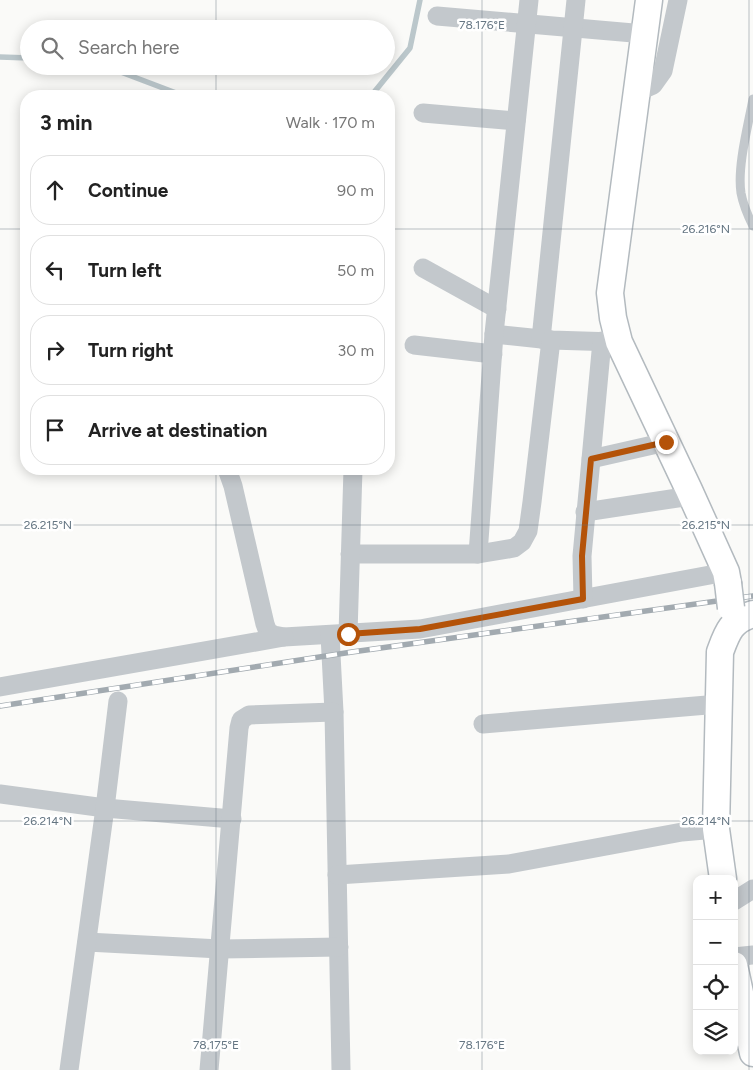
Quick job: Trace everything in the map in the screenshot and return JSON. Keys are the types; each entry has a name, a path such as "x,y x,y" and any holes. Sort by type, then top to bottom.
{"street":[{"path":"478,554 494,334 529,0"},
{"path":"350,554 478,554 514,548 522,542 528,531 572,27 576,0"},
{"path":"583,599 582,556 585,512 591,459 613,318 610,293 649,0"},
{"path":"637,92 653,85 663,71 678,0"},
{"path":"437,16 645,34"},
{"path":"423,113 516,121"},
{"path":"423,268 497,309"},
{"path":"494,334 546,340 610,342"},
{"path":"610,342 666,442 692,496 734,600 720,652 716,829 722,875"},
{"path":"414,345 493,354"},
{"path":"591,459 666,442"},
{"path":"229,475 265,624 268,632 284,637"},
{"path":"341,1070 334,712 339,635 350,554 353,475"},
{"path":"585,512 692,496"},
{"path":"0,687 284,637 420,629 583,599 734,600"},
{"path":"69,1070 118,701"},
{"path":"483,724 719,704"},
{"path":"209,1070 241,720 249,715 334,712"},
{"path":"0,794 105,808 232,819"},
{"path":"337,875 509,864 682,832 716,829"},
{"path":"738,898 753,889"},
{"path":"87,942 220,948 339,947"},
{"path":"738,957 753,955"},
{"path":"738,984 753,1053"}],"lane":[{"path":"753,99 742,166 741,192 748,217 753,226"}],"waterway":[{"path":"395,66 410,48 420,0"},
{"path":"0,57 20,58"},
{"path":"129,75 168,90"},
{"path":"376,90 388,75"}],"railway":[{"path":"0,706 352,652 753,596"}],"route":[{"path":"348,634 420,629 583,599 582,556 591,459 666,442"}]}
